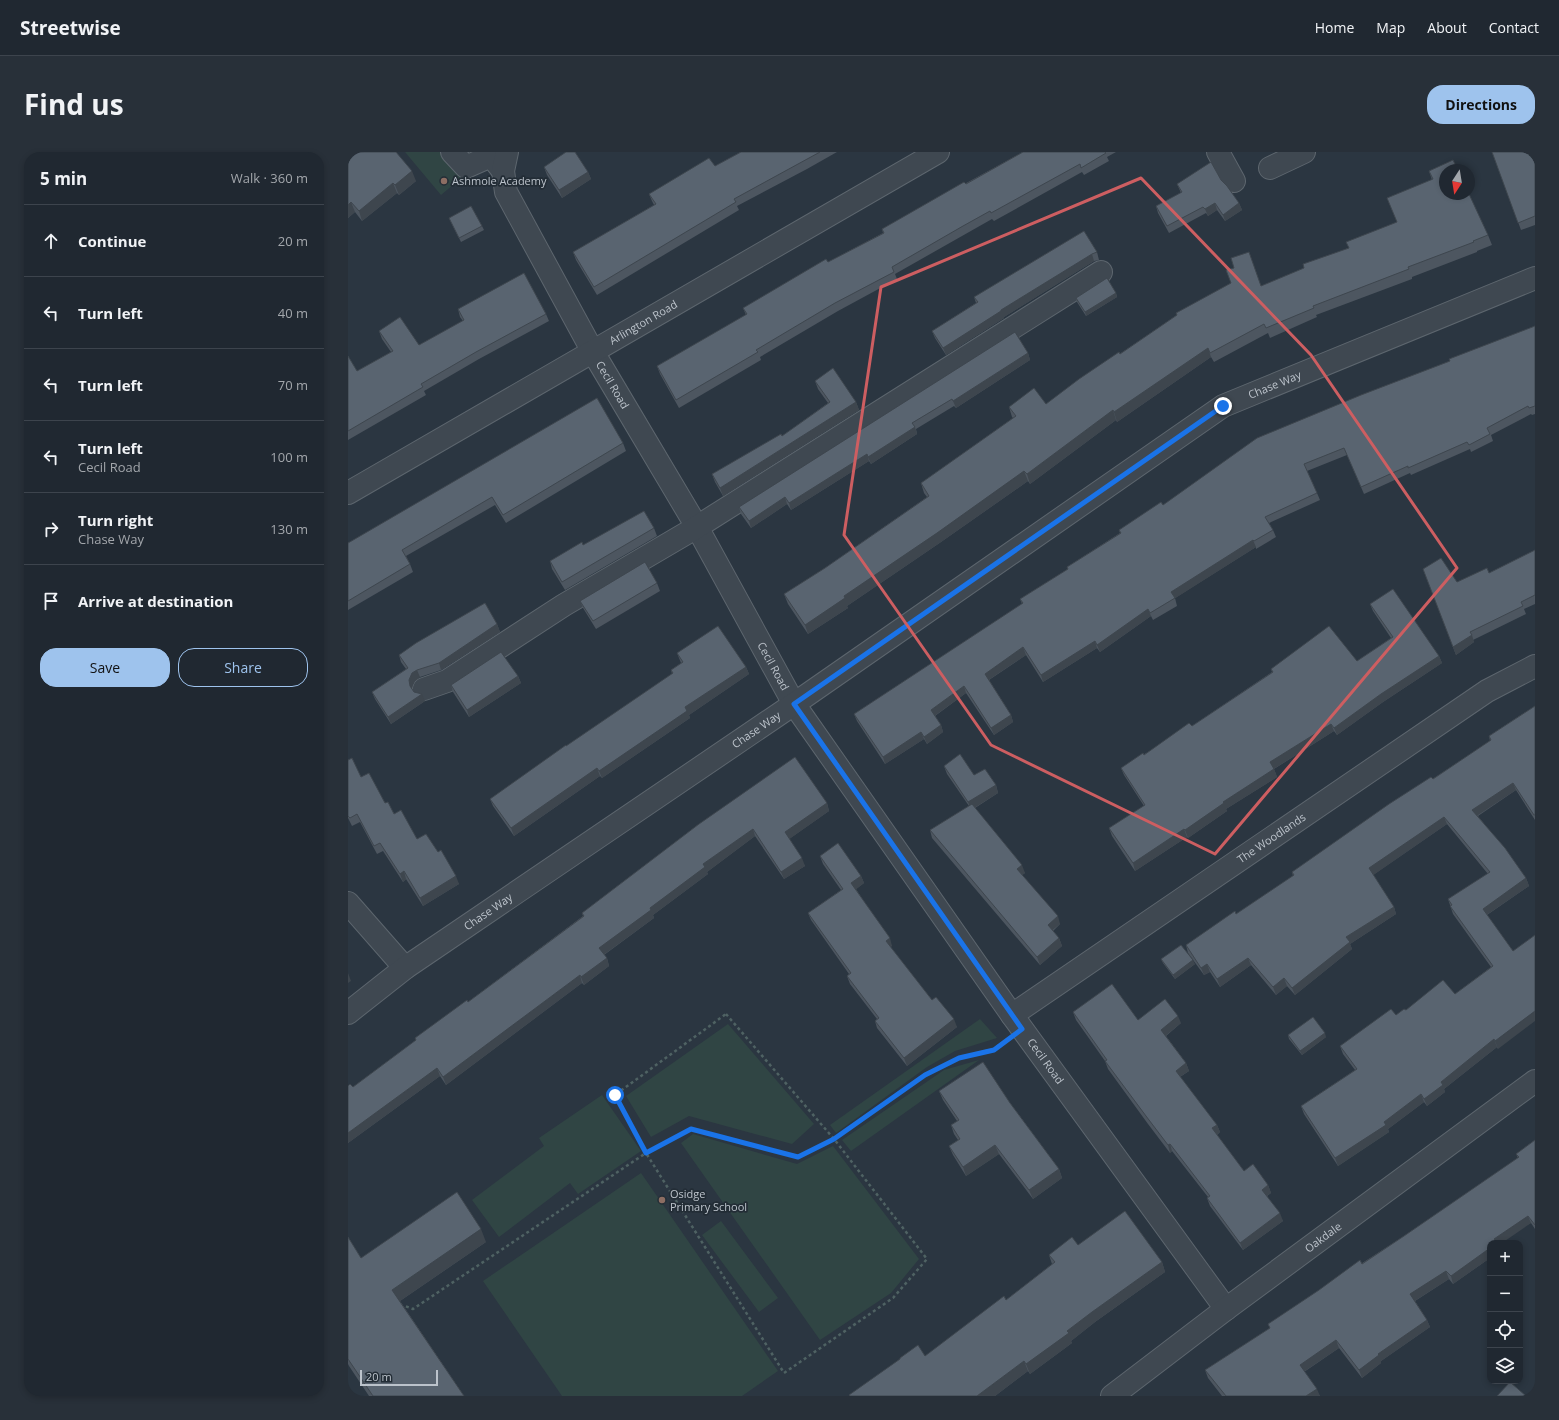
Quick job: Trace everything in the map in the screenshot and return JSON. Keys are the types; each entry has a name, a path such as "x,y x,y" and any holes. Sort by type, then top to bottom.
{"street":[{"name":"Cecil Road","path":"452,152 466,167 491,156 505,171 593,352 697,527 794,704 1017,1022 1226,1309"},
{"name":"Arlington Road","path":"348,493 938,152"},
{"path":"1218,152 1233,181"},
{"path":"1270,168 1304,152"},
{"path":"424,688 447,681 564,605 697,527 1101,272"},
{"name":"Chase Way","path":"348,1013 405,968 794,704 1223,406 1535,278"},
{"name":"The Woodlands","path":"1017,1022 1487,690 1535,666"},
{"path":"348,904 405,968"},
{"name":"Oakdale","path":"1112,1396 1226,1309 1535,1081"}],"path":[{"path":"726,1014 834,1139 927,1259 893,1298 784,1373 646,1153 615,1095 726,1014"},
{"path":"399,1310 405,1306 413,1309 646,1153 691,1129 798,1157 834,1139 925,1075 959,1058 994,1050 1017,1022"}],"highlighted area":[{"path":"1141,178 1311,355 1457,568 1215,854 991,745 844,535 881,287"}],"green space":[{"path":"405,152 448,152 467,173 441,195"},
{"path":"980,1019 997,1038 955,1051 927,1067 836,1133 830,1125"},
{"path":"728,1024 814,1124 792,1144 689,1116 651,1137 626,1096"},
{"path":"979,1060 851,1151 842,1140 944,1070"},
{"path":"602,1095 641,1151 578,1194 570,1183 499,1237 472,1200 544,1146 539,1138"},
{"path":"693,1134 797,1164 833,1146 919,1259 891,1293 820,1340 681,1143"},
{"path":"641,1173 778,1371 742,1396 562,1396 483,1281"},
{"path":"721,1221 778,1298 759,1312 702,1235"}],"building":[{"path":"356,152 396,152 412,171 395,185 393,183 359,211 351,202 348,205 348,158"},
{"path":"566,152 575,152 588,172 559,190 544,167"},
{"path":"741,152 820,152 734,199 736,202 594,287 573,252 656,204 649,194 709,158 715,166"},
{"path":"1023,152 1106,153 1081,168 1080,164 991,213 990,211 963,226 892,267 894,272 835,303 756,350 758,352 676,400 657,366 747,314 743,308 826,259 828,262 884,233 882,229 964,182 966,184"},
{"path":"1492,152 1535,152 1535,216 1518,223"},
{"path":"1453,160 1455,164 1444,164"},
{"path":"1211,162 1221,180 1239,203 1223,215 1215,203 1205,209 1203,207 1167,226 1156,206 1182,192 1177,184"},
{"path":"1439,166 1439,200 1472,200 1488,235 1473,241 1474,242 1408,267 1409,269 1313,306 1314,308 1266,328 1264,324 1210,353 1208,348 1114,412 1113,410 1027,474 1024,471 937,533 844,596 845,598 805,625 784,594 825,568 929,496 921,483 1016,416 1009,407 1034,388 1046,404 1079,379 1119,352 1120,354 1177,315 1176,313 1231,283 1226,270 1234,268 1231,258 1249,252 1261,286 1304,268 1303,264 1349,248 1346,242 1397,222 1387,198 1433,179 1429,171"},
{"path":"471,206 482,226 459,238 449,218"},
{"path":"1084,231 1097,252 1001,310 943,348 932,331 978,302 974,297"},
{"path":"524,273 546,314 421,384 423,387 348,431 348,356 357,371 393,351 379,331 400,317 419,345 464,320 458,309"},
{"path":"1107,278 1116,293 1085,312 1076,298"},
{"path":"1535,326 1535,406 1529,408 1528,406 1487,428 1490,434 1469,445 1467,442 1361,487 1344,448 1304,464 1317,493 1265,517 1273,530 1254,541 1253,540 1171,592 1175,598 1150,613 1148,609 1097,645 1095,641 1041,675 1023,647 985,674 1011,715 991,728 964,686 931,710 941,725 924,737 921,732 883,757 854,714 1023,603 1020,599 1121,533 1119,530 1161,502 1163,505 1257,438 1361,395 1450,361 1449,359"},
{"path":"1015,332 1028,353 953,401 952,399 912,423 915,427 868,457 867,454 789,503 785,497 749,521 739,507"},
{"path":"833,368 856,402 720,488 712,474 781,434 782,436 830,402 815,381"},
{"path":"597,398 623,443 503,515 492,497 402,550 410,564 348,601 348,543"},
{"path":"644,511 654,528 562,582 550,561 582,542 583,545"},
{"path":"1535,550 1535,595 1521,602 1523,606 1470,632 1472,635 1453,647 1423,569 1441,558 1457,582 1487,568 1489,573"},
{"path":"645,562 657,583 593,621 580,601"},
{"path":"1393,589 1439,656 1381,694 1334,728 1331,724 1270,762 1274,769 1223,802 1224,803 1185,830 1184,829 1133,863 1109,828 1145,805 1121,768 1143,753 1144,755 1189,723 1192,726 1273,672 1271,669 1329,626 1357,661 1393,637 1370,604"},
{"path":"485,603 497,624 439,663 412,673 409,680 410,686 414,692 422,694 388,717 372,692 408,668 399,655 416,643"},
{"path":"718,626 746,667 685,707 687,711 599,771 597,768 511,828 490,799 566,745 673,673 671,670 683,662 677,653"},
{"path":"501,652 518,676 467,710 451,685"},
{"path":"1535,706 1535,815 1513,783 1472,810 1505,848 1526,878 1483,909 1513,951 1535,935 1535,1011 1495,1041 1494,1039 1441,1082 1443,1085 1424,1099 1421,1094 1384,1122 1386,1125 1335,1158 1301,1106 1357,1069 1340,1046 1391,1009 1396,1015 1404,1009 1406,1010 1443,980 1455,994 1493,966 1450,906 1452,905 1448,899 1490,872 1444,817 1369,868 1394,907 1346,937 1350,942 1292,988 1284,978 1273,987 1248,958 1217,979 1207,964 1201,968 1186,945 1235,911 1236,914 1294,875 1292,872 1389,804 1431,777 1433,779 1491,740 1489,736"},
{"path":"960,754 974,775 985,769 996,785 968,802 944,766"},
{"path":"795,757 827,803 785,832 802,858 781,872 753,829 703,864 705,867 650,908 651,910 599,948 607,958 581,977 580,975 443,1077 437,1068 348,1133 348,1086 350,1084 353,1087 416,1040 415,1038 467,1000 468,1002 584,916 582,913 699,824"},
{"path":"352,758 361,777 369,773 385,803 388,802 394,814 401,810 417,839 426,834 438,852 441,850 456,876 420,898 404,871 400,874 380,843 374,846 357,814 350,818 348,816 348,760"},
{"path":"972,804 1022,865 1017,869 1058,916 1048,925 1059,938 1037,957 930,830"},
{"path":"838,843 861,876 851,883 890,938 886,941 932,1000 936,997 954,1019 904,1058 875,1021 879,1018 847,976 851,973 808,913 843,889 820,856"},
{"path":"1181,945 1193,960 1173,975 1161,959"},
{"path":"1112,984 1138,1020 1165,999 1178,1016 1161,1030 1186,1063 1176,1071 1217,1125 1212,1128 1244,1171 1253,1164 1268,1185 1262,1190 1280,1213 1240,1243 1207,1198 1210,1196 1170,1144 1168,1145 1105,1061 1107,1060 1073,1012"},
{"path":"1313,1017 1325,1033 1300,1051 1288,1035"},
{"path":"983,1062 1010,1103 1059,1169 1029,1190 995,1145 963,1167 949,1146 960,1139 951,1125 959,1120 939,1091"},
{"path":"1535,1140 1535,1225 1528,1216 1494,1239 1495,1240 1487,1240 1487,1250 1451,1276 1446,1271 1410,1294 1427,1320 1378,1354 1379,1355 1359,1370 1336,1340 1300,1365 1317,1389 1306,1396 1226,1396 1205,1370 1270,1328 1268,1324 1319,1290 1360,1260 1362,1264 1519,1157 1516,1154"},
{"path":"457,1192 481,1229 392,1290 464,1396 373,1396 348,1359 348,1237 361,1258"},
{"path":"1125,1211 1162,1262 1092,1312 1067,1331 1069,1333 1026,1364 1024,1361 977,1396 849,1395 918,1345 925,1356 1004,1296 1006,1300 1055,1262 1049,1255 1072,1237 1078,1245"},
{"path":"1508,1384 1512,1384 1526,1396 1497,1396"}],"place":[{"name":"Ashmole Academy","path":"444,181"},
{"name":"Osidge Primary School","path":"662,1200"}],"route":[{"path":"615,1095 646,1153 691,1129 798,1157 834,1139 925,1075 959,1058 994,1050 1022,1029 794,704 1223,406"}]}
